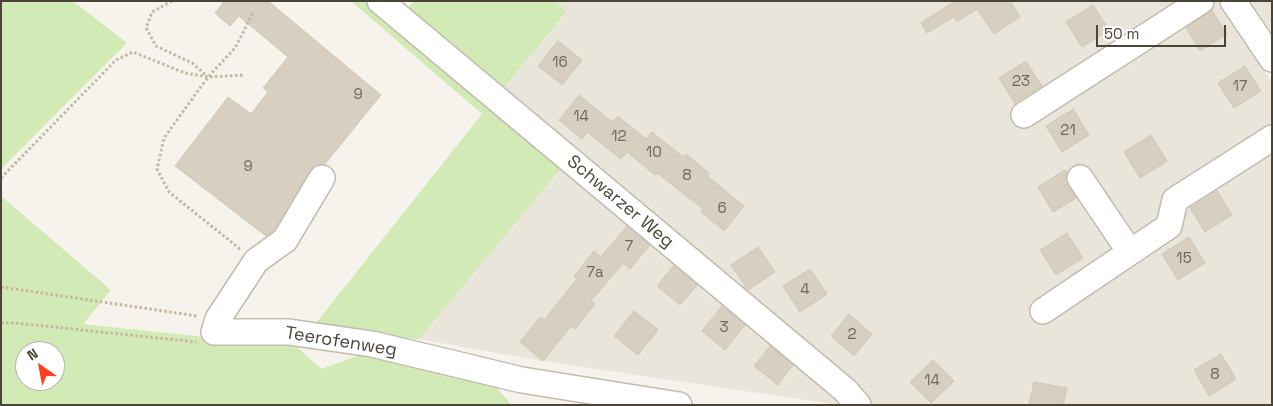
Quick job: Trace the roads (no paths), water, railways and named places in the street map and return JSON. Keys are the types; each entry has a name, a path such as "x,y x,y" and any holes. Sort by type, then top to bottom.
{"street":[{"name":"Schwarzer Weg","path":"380,1 845,390 858,405"},
{"path":"1024,115 1201,1"},
{"path":"1233,1 1272,59"},
{"path":"1043,311 1170,226 1175,200 1272,138"},
{"name":"Teerofenweg","path":"322,178 285,240 256,261 216,325 289,332 372,344 522,380 679,405"},
{"path":"1080,178 1130,252"}]}
